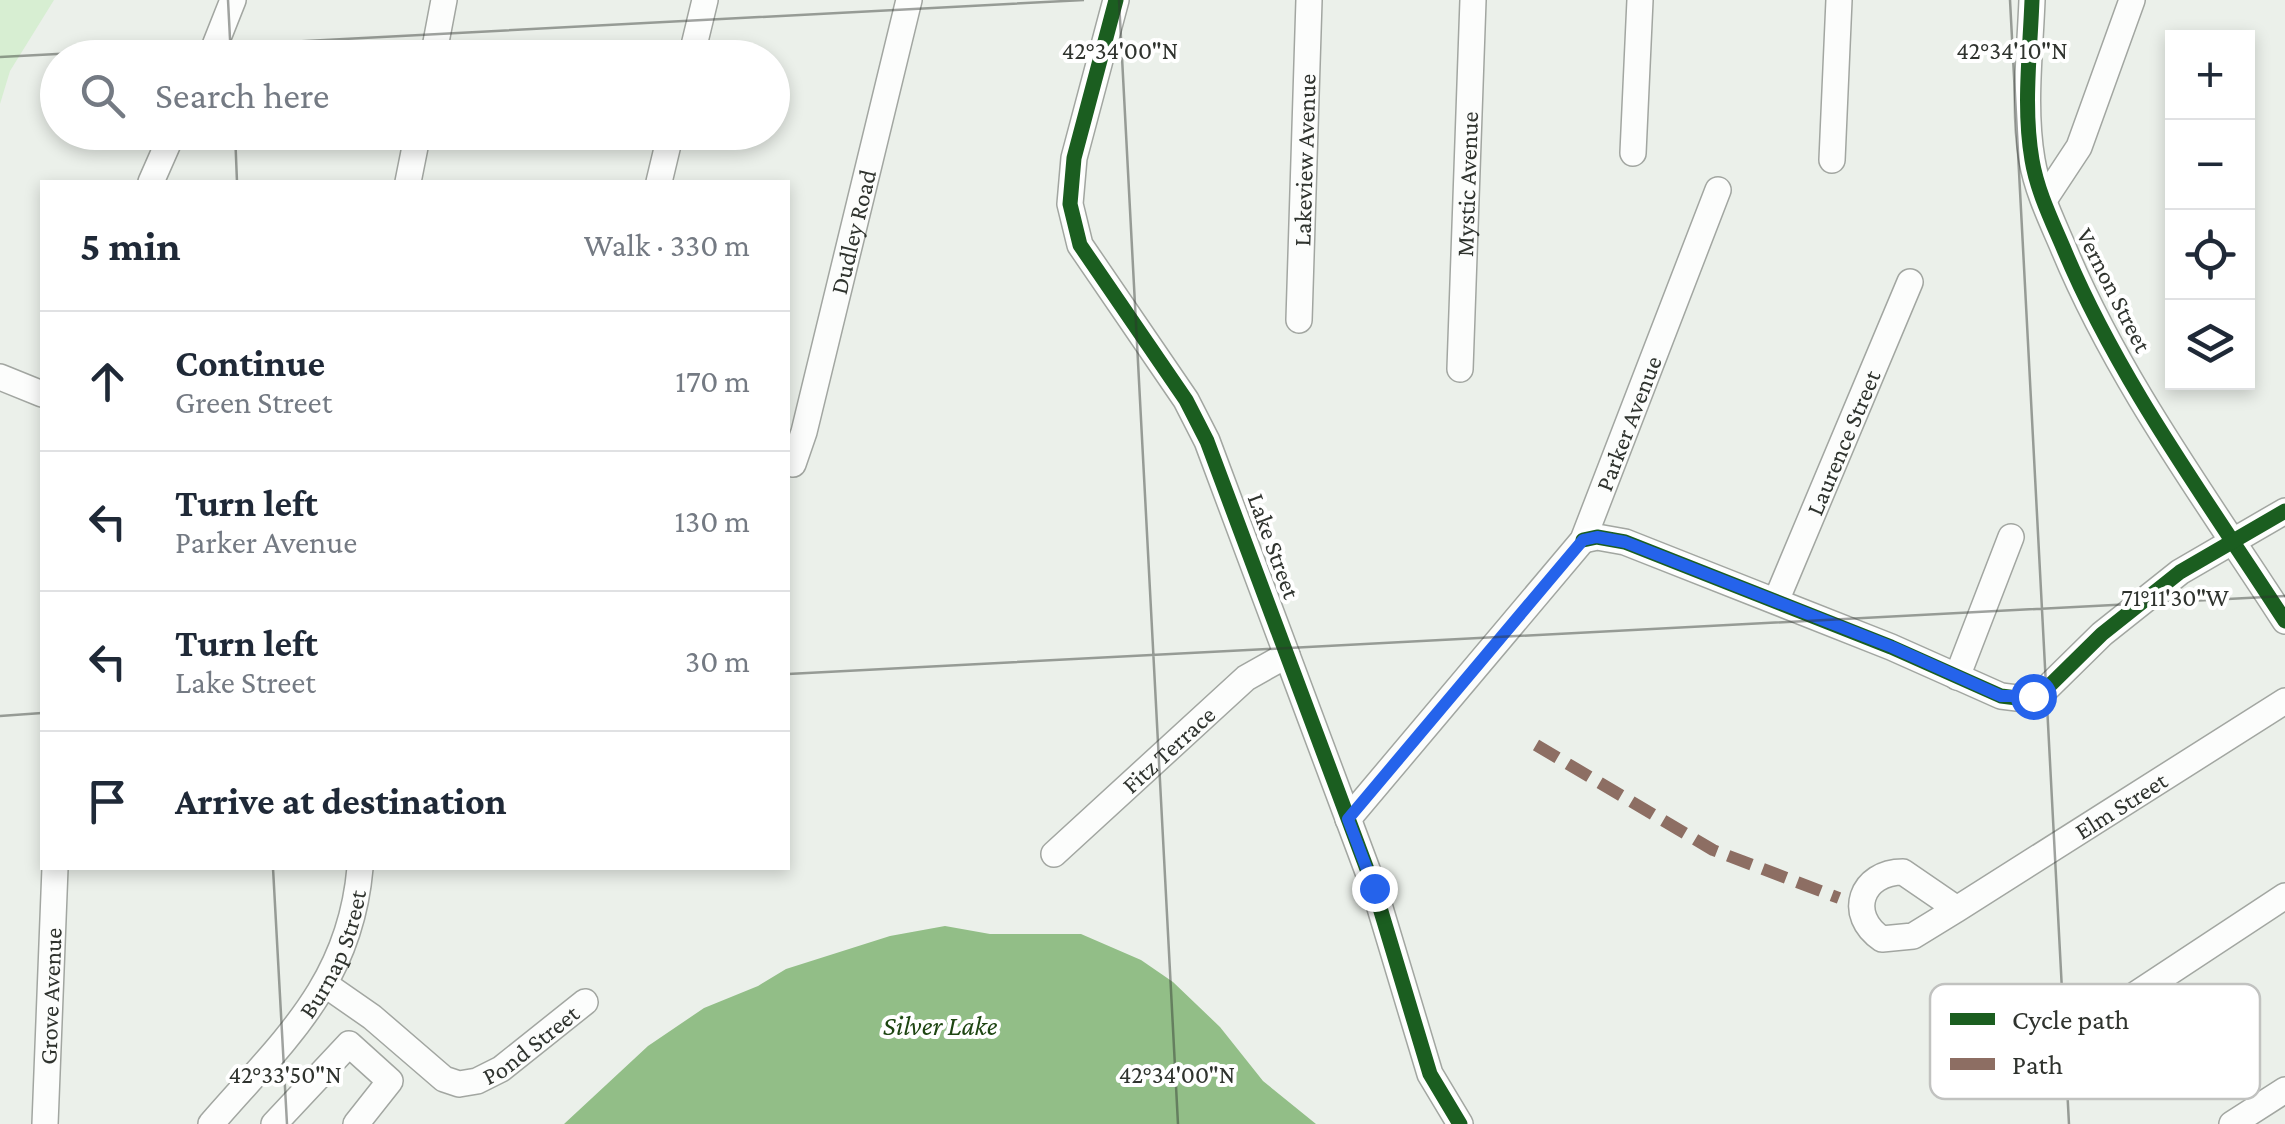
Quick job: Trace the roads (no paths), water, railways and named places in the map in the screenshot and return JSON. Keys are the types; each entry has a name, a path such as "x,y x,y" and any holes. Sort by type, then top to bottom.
{"street":[{"path":"217,40 233,0"},
{"path":"436,40 444,0"},
{"path":"695,40 705,0"},
{"name":"Dudley Road","path":"790,464 909,0"},
{"name":"Lake Street","path":"1116,0 1074,158 1070,182 1074,225 1089,262 1198,420 1386,924 1427,1065 1460,1124"},
{"name":"Lakeview Avenue","path":"1299,320 1310,0"},
{"name":"Mystic Avenue","path":"1460,369 1474,0"},
{"path":"1633,153 1640,0"},
{"path":"1832,160 1839,0"},
{"name":"Vernon Street","path":"2032,0 2028,118 2032,161 2044,200 2098,322 2285,621"},
{"path":"2044,200 2079,148 2132,0"},
{"path":"152,180 165,150"},
{"path":"408,180 414,150"},
{"path":"659,180 667,150"},
{"name":"Parker Avenue","path":"1348,819 1583,540 1718,190"},
{"name":"Laurence Street","path":"1776,601 1910,282"},
{"path":"0,376 40,393"},
{"path":"1583,540 1597,537 1625,542 2001,696 2025,699 2042,693 2130,611 2233,540 2285,511"},
{"path":"1957,677 2011,538"},
{"name":"Fitz Terrace","path":"1054,854 1246,678 1287,654"},
{"name":"Elm Street","path":"1956,909 2285,702"},
{"name":"Grove Avenue","path":"45,1124 55,870"},
{"name":"Burnap Street","path":"211,1124 326,985 346,943 360,870"},
{"path":"2152,984 2285,896"},
{"name":"Pond Street","path":"326,985 372,1017 444,1079 460,1084 477,1081 501,1069 586,1002"},
{"path":"275,1123 349,1044 390,1083 356,1124"},
{"path":"2232,1124 2285,1090"}],"water":[{"name":"Silver Lake","path":"945,926 990,934 1081,934 1141,960 1173,982 1220,1027 1263,1081 1316,1124 564,1124 648,1046 704,1008 758,986 786,969 890,936"}]}
